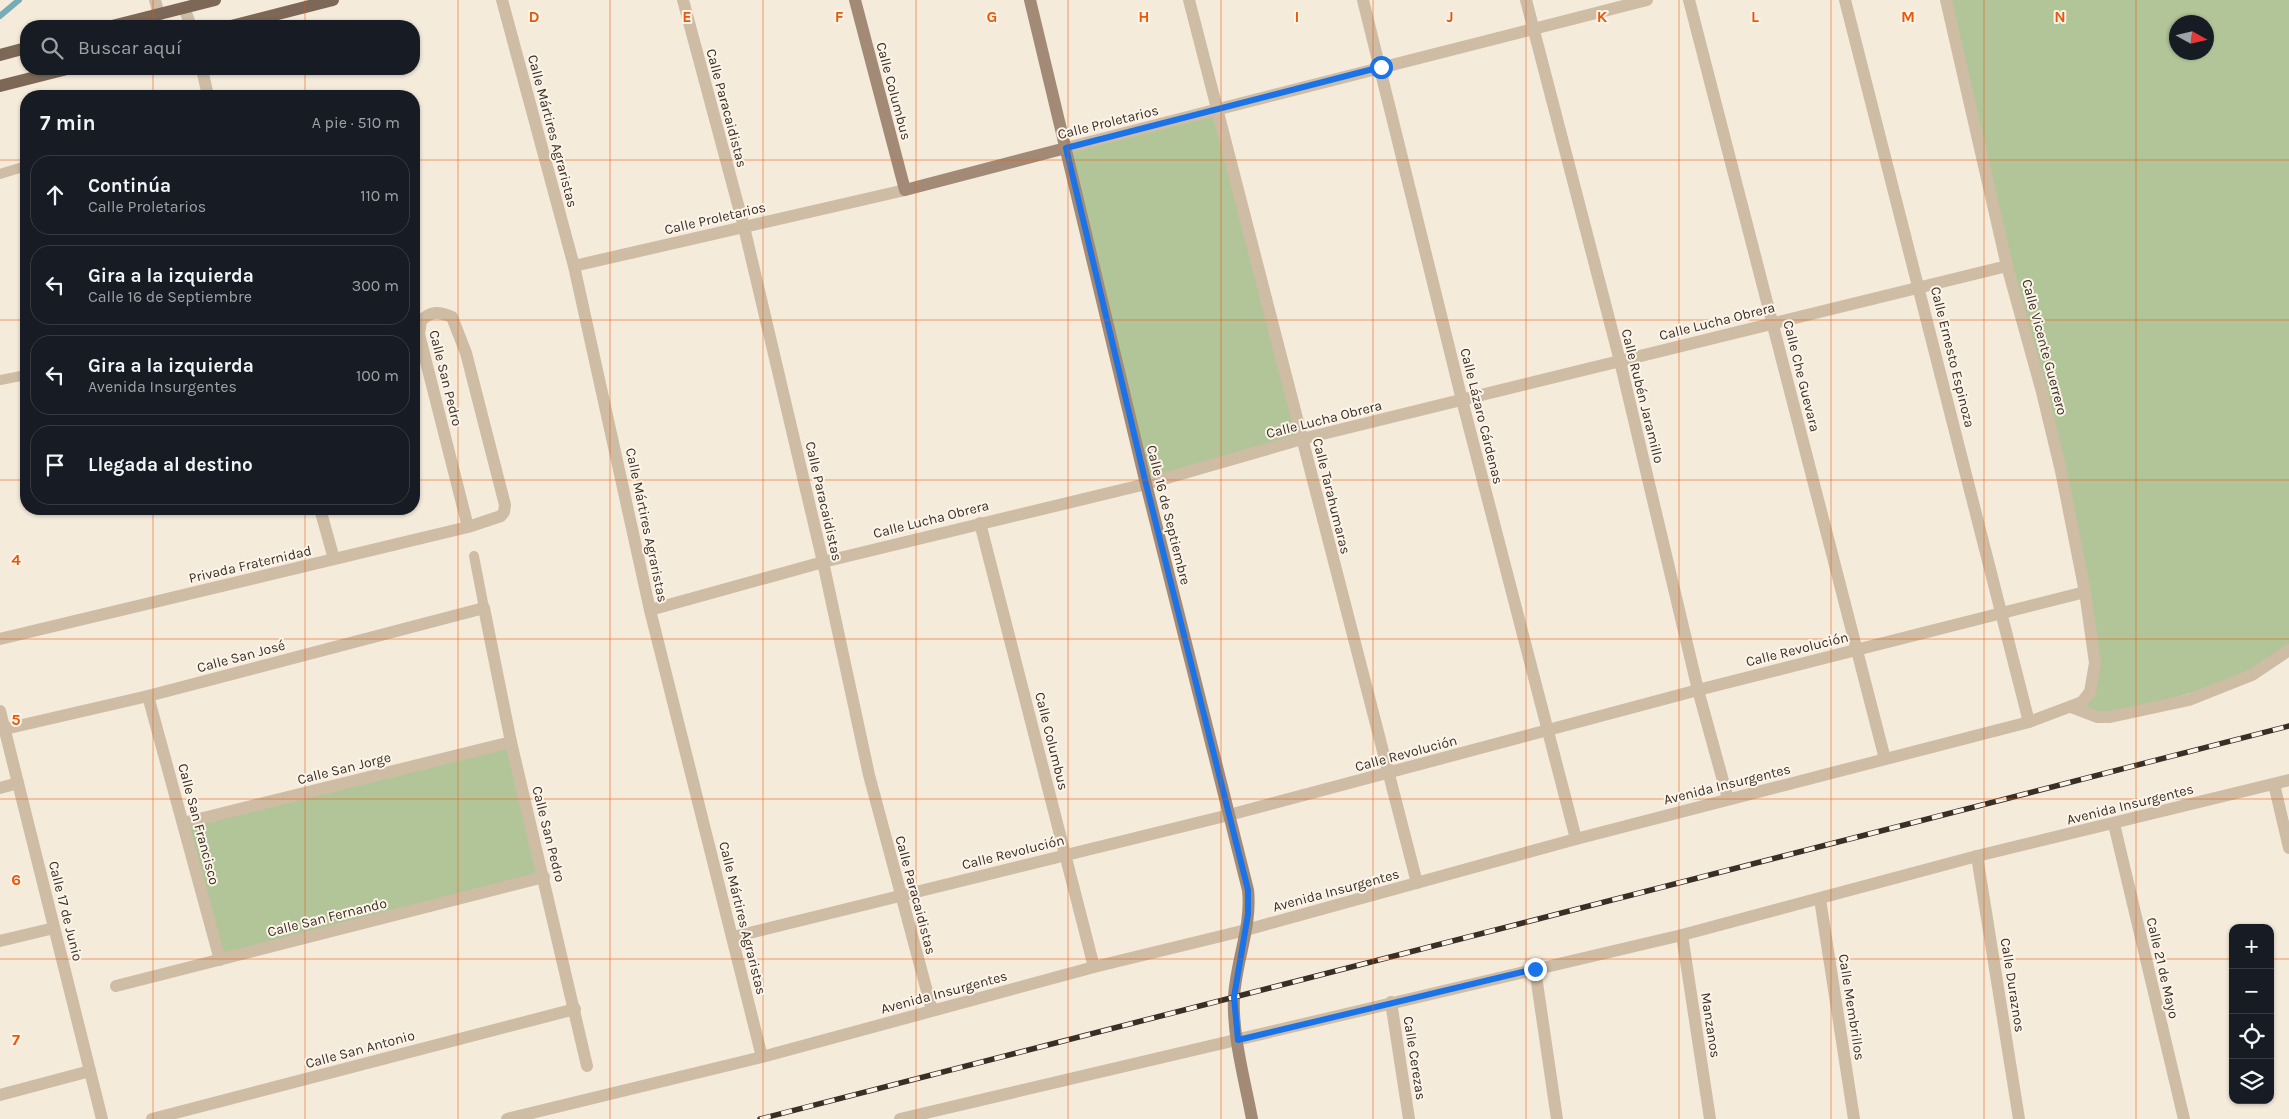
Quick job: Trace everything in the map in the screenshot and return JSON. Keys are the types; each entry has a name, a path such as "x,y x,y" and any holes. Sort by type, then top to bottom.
{"main road":[{"path":"138,20 215,0"},
{"path":"255,20 333,0"},
{"path":"0,55 20,50"},
{"path":"1,86 44,75"}],"street":[{"path":"155,0 159,15"},
{"name":"Calle Mártires Agraristas","path":"502,0 574,266 650,610 762,1057"},
{"name":"Calle Paracaidistas","path":"683,0 744,227 823,562 869,775 932,1010"},
{"name":"Calle Columbus","path":"855,0 905,190"},
{"name":"Calle 16 de Septiembre","path":"1030,0 1146,484 1248,890 1249,901 1246,930 1234,997 1238,1040 1252,1119"},
{"name":"Calle Tarahumaras","path":"1189,0 1417,884"},
{"name":"Calle Lázaro Cárdenas","path":"1363,0 1462,400 1576,839"},
{"name":"Calle Rubén Jaramillo","path":"1526,0 1620,361 1698,690 1728,799"},
{"name":"Calle Proletarios","path":"574,266 905,190 1647,0"},
{"name":"Calle Che Guevara","path":"1689,0 1774,322 1885,760"},
{"name":"Calle Ernesto Espinoza","path":"1845,0 1920,287 2029,722"},
{"name":"Calle Vicente Guerrero","path":"1946,0 2007,266 2059,462 2085,592 2095,663 2090,692 2076,704"},
{"path":"184,8 189,20"},
{"path":"203,75 207,90"},
{"name":"Calle Lucha Obrera","path":"650,610 823,562 1146,484 1302,439 2007,266"},
{"name":"Calle San Pedro","path":"420,328 421,321 433,312 439,312 452,318 466,353 505,505 504,512"},
{"name":"Calle San Pedro","path":"420,338 468,527"},
{"name":"Privada Fraternidad","path":"0,639 468,527 496,519 504,512"},
{"path":"322,515 334,559"},
{"name":"Calle Columbus","path":"980,523 1094,967"},
{"name":"Calle Revolución","path":"733,937 1388,774 1698,690 2085,592"},
{"name":"Calle San Pedro","path":"484,608 511,742 587,1066"},
{"name":"Calle San José","path":"5,729 148,696 484,608"},
{"path":"2076,704 2097,717 2110,717 2189,700 2252,675 2289,650"},
{"name":"Calle San Francisco","path":"148,696 220,960"},
{"name":"Avenida Insurgentes","path":"507,1119 762,1057 1094,967 1246,930 1576,839 2029,722 2076,704"},
{"name":"Calle 17 de Junio","path":"0,711 102,1119"},
{"name":"Calle San Jorge","path":"183,823 511,742"},
{"name":"Avenida Insurgentes","path":"900,1119 1682,935 1977,856 2289,780"},
{"path":"0,788 18,783"},
{"path":"2274,784 2289,848"},
{"name":"Calle 21 de Mayo","path":"2114,824 2184,1119"},
{"name":"Calle Duraznos","path":"1977,856 2019,1119"},
{"name":"Calle San Fernando","path":"116,986 544,877"},
{"name":"Calle Membrillos","path":"1820,899 1854,1119"},
{"path":"0,941 54,928"},
{"name":"Manzanos","path":"1682,935 1710,1119"},
{"path":"1535,969 1557,1119"},
{"name":"Calle Cerezas","path":"1391,1002 1410,1119"},
{"name":"Calle San Antonio","path":"152,1119 575,1009"},
{"path":"0,1095 90,1071"}],"lane":[{"path":"0,174 20,168"},
{"path":"0,380 20,376"},
{"path":"474,556 484,608"}],"green space":[{"path":"1946,0 2289,0 2289,650 2252,675 2110,717 2071,707 2094,679 2085,592"},
{"path":"1216,110 1302,439 1146,484 1066,148"},
{"path":"511,742 544,877 220,960 183,823"}],"waterway":[{"path":"0,16 19,0"}],"railway":[{"path":"760,1119 2289,726"}],"route":[{"path":"1381,67 1066,148 1146,484 1248,890 1248,914 1234,997 1238,1040 1535,969"}]}
